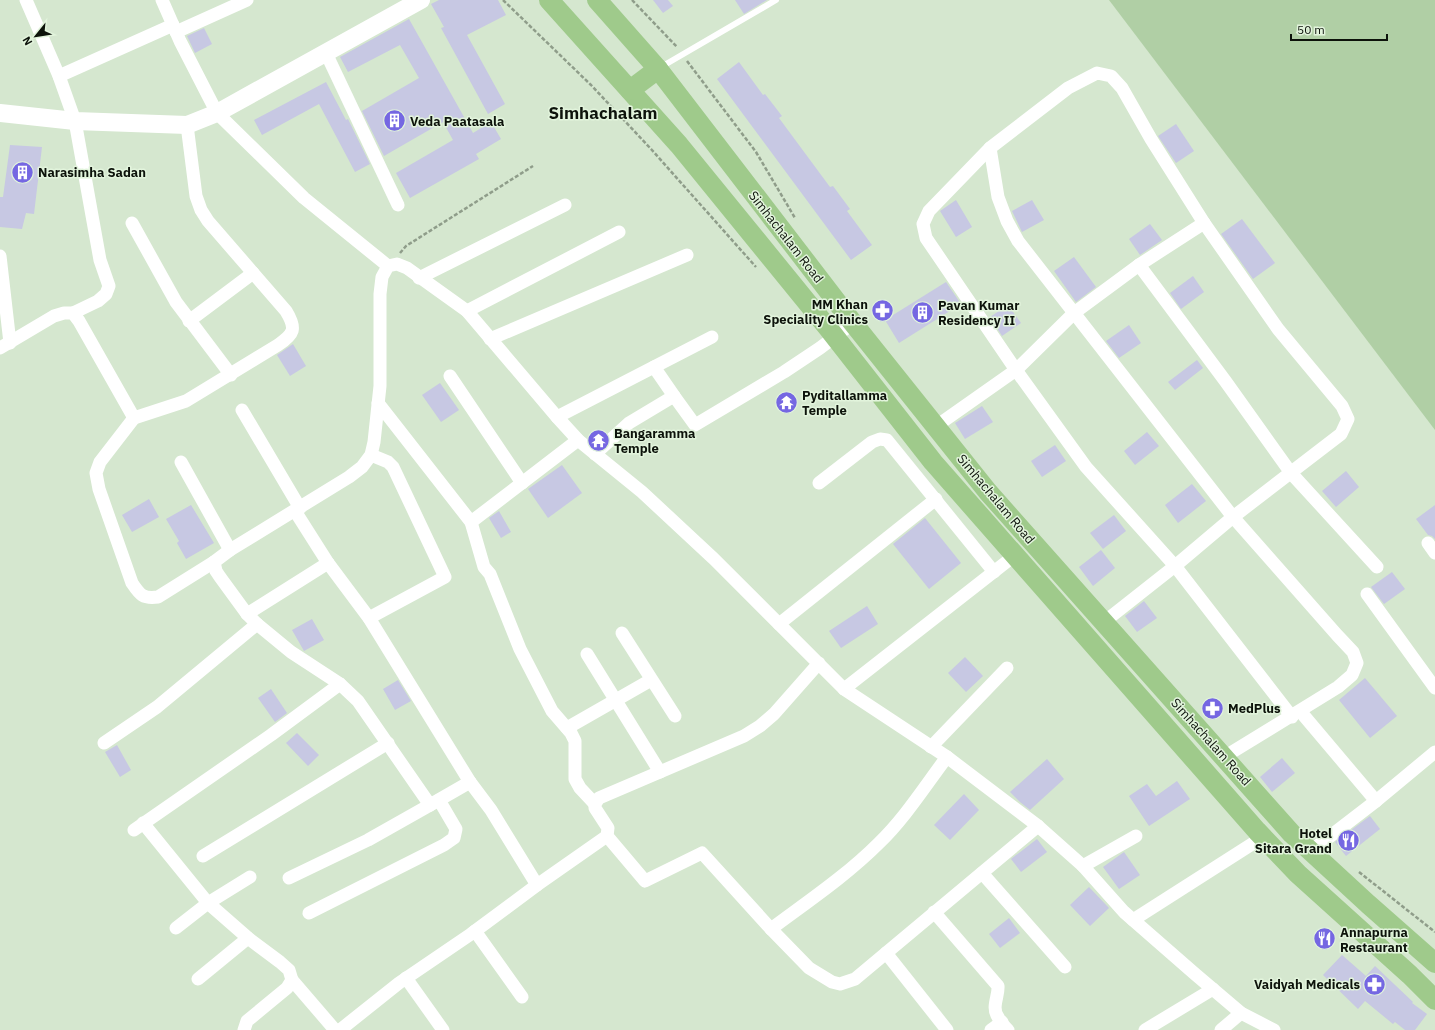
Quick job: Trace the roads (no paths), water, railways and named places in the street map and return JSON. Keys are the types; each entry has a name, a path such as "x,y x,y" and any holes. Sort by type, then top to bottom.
{"main road":[{"path":"549,0 680,145 835,336 933,462 1014,556 1263,837 1298,874 1410,975 1435,1000"},
{"name":"Simhachalam Road","path":"597,0 658,69 853,323 988,492 1292,834 1435,963"},
{"path":"630,90 658,69"},
{"path":"1014,556 1032,542"}],"street":[{"path":"0,256 5,345 54,316 64,313 73,313 98,301 106,294 109,286 100,260 75,121 59,76 26,0"},
{"path":"162,0 174,29 217,113 304,198 388,266"},
{"path":"59,76 247,0"},
{"path":"0,113 75,121 187,124 217,113 326,53 415,1"},
{"path":"326,53 398,205"},
{"path":"1104,622 1175,566 1233,518 1341,434 1348,419 1342,406 1278,330 1204,223 1151,139 1122,88 1111,76 1097,73 1068,88 990,148 929,211 922,224 926,238 1016,370 1086,467 1175,566 1296,714 1376,801"},
{"path":"187,124 196,196 201,210 208,221 286,312 292,321 293,330 289,338 231,375 186,401 134,418 100,462 96,473 99,489 132,583 139,593 148,598 158,596 214,562 230,550 349,478 362,467 371,455 374,442 380,386 380,294 382,277 388,266 397,264 407,268 467,311 578,440 642,492 714,559 844,689 947,757 1038,826 1083,866 1133,920 1241,1013 1274,1030"},
{"path":"990,148 998,197 1006,221 1018,241 1233,518 1336,635 1353,652 1357,663 1352,675 1338,687 1224,757"},
{"path":"419,278 565,205"},
{"path":"132,223 176,302 231,375"},
{"path":"935,427 1016,370 1074,313 1139,266 1204,223"},
{"path":"467,311 619,232"},
{"path":"490,339 687,255"},
{"path":"1139,266 1226,382 1291,473 1376,567"},
{"path":"189,321 253,273"},
{"path":"73,313 134,418"},
{"path":"654,367 695,425 784,372 853,323"},
{"path":"557,417 712,337"},
{"path":"450,376 522,483"},
{"path":"595,454 630,424 674,396"},
{"path":"378,403 471,522 484,567 490,574 520,649 552,711 567,728 575,741 575,780 580,788 595,804 597,813 608,828 607,836 644,882 702,853 771,929 809,968 832,982 840,984 855,979 1038,826"},
{"path":"242,410 328,563 369,618 470,782 491,810 537,885"},
{"path":"819,483 872,442 880,439 887,440 994,572"},
{"path":"471,522 578,440"},
{"path":"369,618 445,577 393,467 388,462 371,455"},
{"path":"181,462 230,550"},
{"path":"779,624 936,499"},
{"path":"844,689 1014,556"},
{"path":"214,562 216,571 220,578 247,614 257,624 291,652 340,684 358,700 388,743 456,829 454,838 444,845 309,913"},
{"path":"247,614 328,563"},
{"path":"1367,594 1435,688"},
{"path":"104,743 157,707 257,624"},
{"path":"622,633 675,716"},
{"path":"587,654 660,772"},
{"path":"595,804 599,798 604,795 744,736 760,726 774,714 818,663"},
{"path":"931,747 1007,668"},
{"path":"567,728 651,680"},
{"path":"335,1030 292,980 288,970 208,903 138,826 271,735 340,684"},
{"path":"203,856 388,743"},
{"path":"1311,851 1376,801 1435,752"},
{"path":"771,929 858,863 880,842 898,822 947,757"},
{"path":"289,878 368,840 470,782"},
{"path":"340,1030 406,978 475,931 607,836"},
{"path":"1083,866 1136,836"},
{"path":"1133,920 1263,837"},
{"path":"982,873 1065,967"},
{"path":"176,928 208,903 250,877"},
{"path":"934,912 998,986 995,1013 1005,1026 991,1030"},
{"path":"475,931 522,997"},
{"path":"198,979 248,938"},
{"path":"886,953 946,1030"},
{"path":"406,978 442,1030"},
{"path":"244,1030 246,1021 287,988 292,980"},
{"path":"1145,1030 1213,989"},
{"path":"1221,1030 1241,1013"}],"lane":[{"path":"658,69 776,0"}],"place":[{"name":"Veda Paatasala","path":"395,121"},
{"name":"Narasimha Sadan","path":"23,172"},
{"name":"MM Khan Speciality Clinics","path":"883,311"},
{"name":"Pavan Kumar Residency II","path":"923,312"},
{"name":"Pyditallamma Temple","path":"786,402"},
{"name":"Bangaramma Temple","path":"598,440"},
{"name":"MedPlus","path":"1213,708"},
{"name":"Hotel Sitara Grand","path":"1348,840"},
{"name":"Annapurna Restaurant","path":"1324,939"},
{"name":"Vaidyah Medicals","path":"1375,984"}],"district":[{"name":"Simhachalam","path":"603,113"}]}
